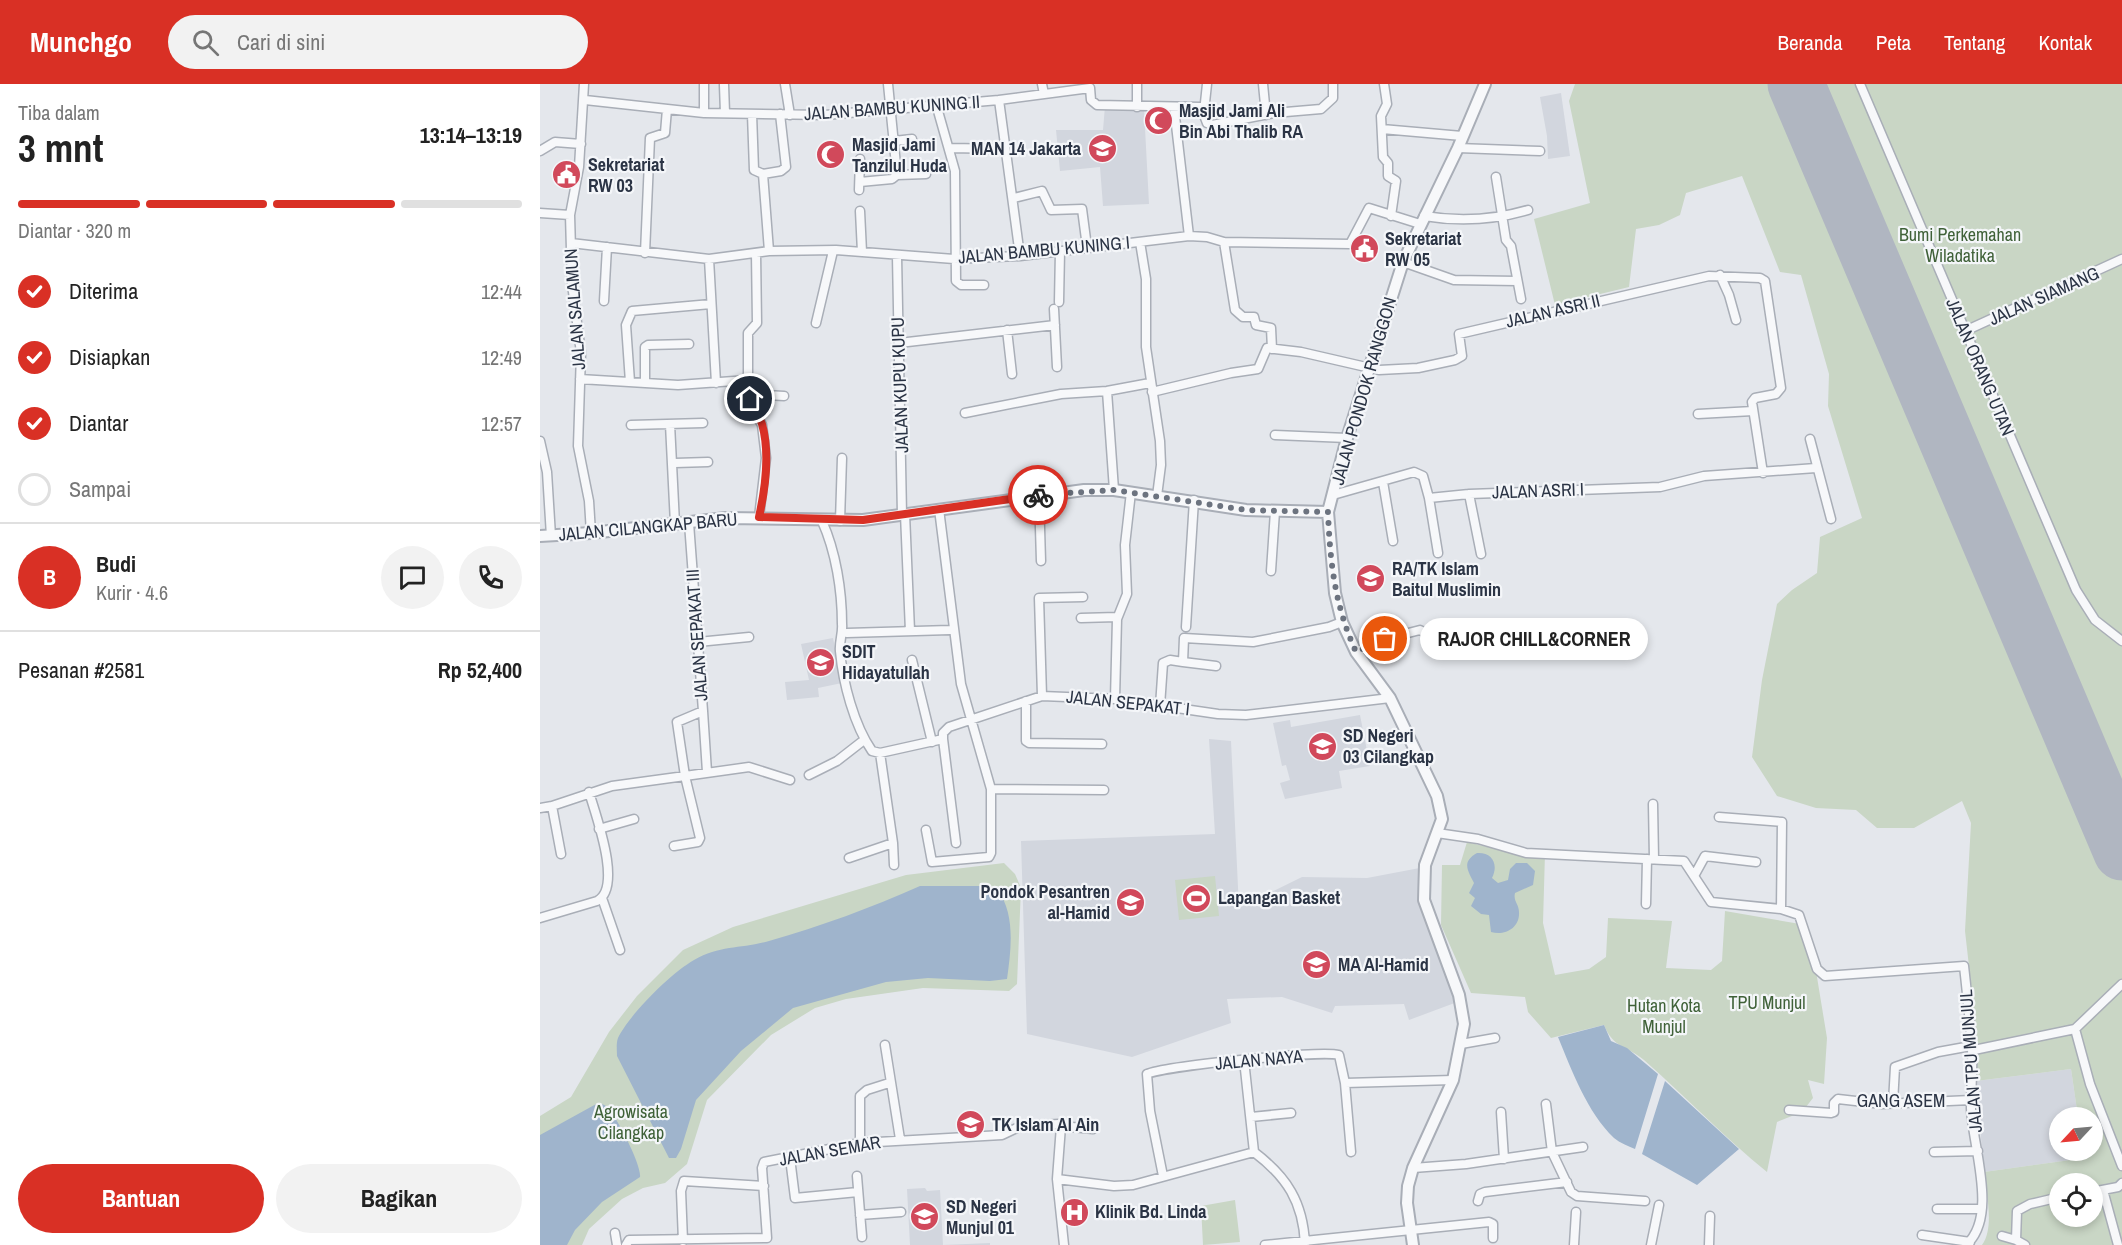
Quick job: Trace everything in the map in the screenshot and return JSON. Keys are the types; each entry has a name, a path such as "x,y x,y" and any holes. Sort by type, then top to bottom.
{"street":[{"name":"JALAN SALAMUN","path":"584,84 581,144 570,215 572,284 581,353 578,446 589,501 591,533"},
{"path":"704,84 704,113"},
{"path":"785,84 790,115"},
{"path":"888,84 897,175"},
{"path":"1042,84 1044,94"},
{"path":"1137,84 1137,107"},
{"path":"1204,112 1207,84"},
{"path":"1263,84 1266,115"},
{"name":"JALAN BAMBU KUNING II","path":"585,100 704,113 825,115 999,100 1090,86 1091,100 1097,105 1201,107 1209,125 1266,115 1322,109 1333,98 1333,84"},
{"path":"1384,84 1387,107 1381,116 1383,157 1388,163 1388,177 1396,181 1391,216"},
{"name":"JALAN PONDOK RANGGON","path":"1413,1245 1408,1194 1413,1168 1453,1080 1461,1044 1463,1011 1424,900 1425,866 1442,819 1437,796 1390,698 1356,652 1342,622 1335,593 1328,512 1347,438 1403,262 1458,148 1485,84"},
{"name":"JALAN ORANG UTAN","path":"1860,84 2076,590 2095,620 2120,639"},
{"path":"724,85 725,113"},
{"path":"999,100 1020,256"},
{"path":"936,104 955,171 957,282 984,285"},
{"path":"1174,108 1189,236"},
{"path":"645,253 650,138 665,133 667,109"},
{"path":"752,114 754,170 758,174 781,171 786,167 780,114"},
{"path":"1382,129 1462,136"},
{"path":"894,141 912,139"},
{"path":"540,151 555,142 581,144"},
{"path":"950,148 1005,149"},
{"path":"1458,148 1540,151"},
{"path":"860,159 860,186 892,179 897,175 926,174"},
{"path":"763,174 769,251"},
{"path":"1496,177 1506,240 1510,246 1521,299"},
{"path":"1014,198 1042,191 1051,210 1082,209 1087,247"},
{"name":"JALAN BAMBU KUNING I","path":"571,243 645,253 709,258 769,251 862,252 957,258 1020,256 1189,236 1208,237 1224,242 1350,244 1368,208 1391,216 1422,220 1472,220 1504,217 1528,210"},
{"path":"860,211 862,252"},
{"path":"540,213 570,215"},
{"path":"1140,242 1146,279 1146,347 1160,441 1161,465 1157,496"},
{"path":"1224,242 1234,310 1243,317 1254,317 1256,325 1271,328 1272,349"},
{"path":"604,301 608,247"},
{"path":"816,322 833,251"},
{"path":"1058,367 1055,326 1060,251"},
{"path":"756,253 757,323 748,333 748,380 753,411 762,425 766,458 759,517"},
{"name":"JALAN KUPU KUPU","path":"897,256 904,515 910,631"},
{"path":"709,258 716,383"},
{"name":"JALAN SIAMANG","path":"1965,331 2122,259"},
{"path":"1403,262 1454,280 1517,281"},
{"path":"1720,275 1732,303 1736,320"},
{"name":"JALAN ASRI II","path":"1369,369 1418,368 1455,360 1463,352 1459,334 1511,320 1720,275 1764,280 1781,388 1776,394 1754,399 1754,411"},
{"path":"630,382 626,325 632,311 711,304"},
{"path":"899,343 1055,326"},
{"path":"1007,330 1012,374"},
{"path":"645,383 645,347 688,344"},
{"path":"965,413 1061,394 1151,387 1258,369 1267,348 1301,352 1369,369"},
{"path":"580,379 678,385 748,380"},
{"path":"1107,391 1114,490"},
{"path":"751,394 784,396"},
{"path":"1698,414 1754,411 1763,473"},
{"path":"631,425 703,423"},
{"path":"672,424 680,524"},
{"path":"672,424 680,524"},
{"path":"1275,435 1347,438"},
{"path":"1810,439 1831,519"},
{"path":"540,441 547,472 546,536"},
{"path":"840,521 842,458"},
{"path":"675,463 708,462"},
{"name":"JALAN ASRI I","path":"1429,498 1470,494 1660,488 1704,476 1816,468"},
{"path":"1333,495 1421,473 1429,498 1438,553"},
{"path":"1383,482 1393,541"},
{"name":"JALAN CILANGKAP BARU","path":"546,536 726,518 759,517 840,521 904,515 1039,495 1114,490 1194,500 1230,508 1328,512"},
{"path":"1115,699 1117,617 1126,594 1125,545 1131,492"},
{"path":"1470,494 1481,554"},
{"path":"1039,495 1041,561"},
{"path":"1186,627 1194,500"},
{"path":"926,830 932,862 989,857 991,853 991,789 961,684 939,510"},
{"path":"1271,571 1275,511"},
{"path":"822,521 830,542 842,604 840,653 847,688 864,740 872,751 880,753 894,865"},
{"name":"JALAN SEPAKAT III","path":"680,524 698,642 703,711 677,722 686,776"},
{"path":"1042,696 1039,598 1083,597"},
{"path":"1081,618 1117,617"},
{"path":"1183,662 1184,638 1253,642 1329,627 1342,622"},
{"path":"848,633 950,630"},
{"path":"1356,652 1385,639 1420,630 1454,648 1482,649"},
{"path":"698,642 749,637"},
{"path":"912,660 932,742"},
{"path":"1160,706 1163,663 1170,660 1216,666"},
{"name":"JALAN SEPAKAT I","path":"880,753 943,739 943,733 949,727 971,717 1042,696 1115,699 1246,715 1390,698"},
{"path":"1026,701 1026,741 1029,743 1102,744"},
{"path":"703,711 707,772"},
{"path":"943,739 956,843"},
{"path":"810,775 837,760 864,740"},
{"path":"540,808 612,786 749,766 790,780"},
{"path":"674,846 698,842 700,838 686,776"},
{"path":"991,789 1104,790"},
{"path":"540,918 602,898 608,888 608,870 589,792"},
{"path":"1646,904 1651,859 1653,804"},
{"path":"552,806 561,854"},
{"path":"1437,833 1478,839 1526,853 1684,861 1711,902 1781,909 1782,822 1719,816"},
{"path":"599,829 634,819"},
{"path":"849,858 893,843"},
{"path":"1694,876 1705,856 1756,862"},
{"path":"602,898 620,950"},
{"name":"JALAN TPU MUNJUL","path":"1781,909 1799,915 1816,969 1825,976 1964,966 1973,1048 1971,1100 1978,1151 1981,1209 1978,1228 1968,1243"},
{"path":"1893,1103 1895,1067 1938,1052 1973,1048 2075,1029 2122,984"},
{"path":"2075,1029 2090,1084 2122,1166"},
{"path":"1461,1044 1495,1038"},
{"path":"885,1044 900,1139"},
{"name":"JALAN NAYA","path":"1163,1176 1150,1111 1147,1074 1244,1060 1336,1054 1340,1058 1345,1083"},
{"path":"1244,1060 1254,1152 1285,1178 1300,1214 1305,1243"},
{"path":"1351,1152 1345,1083 1453,1080"},
{"path":"860,1143 860,1096 867,1090 890,1083"},
{"name":"GANG ASEM","path":"1788,1110 1833,1113 1838,1099 1863,1103 1971,1100"},
{"path":"1546,1104 1552,1152 1577,1196 1645,1202"},
{"path":"1501,1112 1504,1159"},
{"path":"1251,1117 1291,1113"},
{"path":"1061,1125 1057,1179 1064,1245"},
{"name":"JALAN SEMAR","path":"626,1245 629,1240 769,1241 762,1164 860,1143 1002,1135 1021,1126 1061,1125 1093,1129"},
{"path":"1413,1168 1583,1148"},
{"path":"1934,1152 1978,1151"},
{"path":"1057,1179 1122,1187 1254,1152"},
{"path":"790,1158 795,1198 858,1192"},
{"path":"857,1176 862,1237"},
{"path":"683,1241 681,1191 684,1181 764,1186"},
{"path":"1478,1201 1480,1194 1485,1192 1567,1182"},
{"path":"2118,1245 2103,1190 2122,1183"},
{"path":"2002,1236 2020,1242 2016,1215 2019,1209 2049,1200"},
{"path":"1651,1245 1659,1205"},
{"path":"1937,1209 1981,1209"},
{"path":"860,1215 901,1212"},
{"path":"1574,1245 1576,1212"},
{"path":"1709,1245 1710,1216"},
{"path":"1265,1245 1305,1243 1410,1228 1489,1222 1493,1224 1493,1238"},
{"path":"615,1233 617,1245"},
{"path":"1922,1235 1968,1243"}],"shaded area":[{"path":"1561,93 1570,156 1548,159 1547,136 1540,97"},
{"name":"MAN 14 Jakarta","path":"1105,106 1144,109 1149,204 1103,206 1100,167 1060,171 1056,130 1103,130"},
{"name":"SDIT Hidayatullah","path":"833,638 842,683 818,688 819,697 787,700 785,682 809,680 801,644"},
{"name":"SD Negeri 03 Cilangkap","path":"1360,715 1370,766 1339,771 1342,788 1285,799 1280,783 1290,780 1286,765 1282,766 1273,723 1290,720 1291,727"},
{"name":"Pondok Pesantren al-Hamid","path":"1209,739 1231,741 1239,908 1302,877 1367,878 1425,867 1423,891 1460,1001 1409,1020 1404,1004 1335,1006 1332,1013 1282,997 1227,999 1231,1023 1132,1057 1027,1034 1021,841 1215,834"},
{"path":"2071,1069 2077,1107 2049,1107 2049,1161 2063,1161 1984,1172 1976,1081"},
{"name":"SD Negeri Munjul 01","path":"925,1188 927,1191 940,1190 943,1245 910,1245 907,1189"},
{"path":"990,1243 990,1245 943,1245"}],"green space":[{"name":"Bumi Perkemahan Wiladatika","path":"1575,84 2122,84 2122,1245 1982,1245 1986,1238 1989,1220 1984,1172 2063,1161 2103,1161 2103,1107 2077,1107 2071,1069 1976,1081 1972,993 1965,931 1971,823 1962,801 1914,828 1877,828 1856,810 1816,808 1777,796 1752,757 1762,680 1777,604 1792,590 1817,573 1820,537 1862,518 1828,406 1829,374 1801,275 1780,272 1742,176 1686,193 1680,215 1659,225 1636,229 1629,287 1555,305 1534,219 1590,203 1569,101"},
{"path":"1467,842 1524,856 1545,853 1543,923 1555,975 1589,969 1606,957 1608,918 1672,921 1666,968 1711,970 1722,961 1725,911 1800,924 1816,971 1827,1038 1824,1084 1808,1080 1813,1098 1802,1112 1777,1122 1767,1172 1644,1060 1616,1042 1604,1025 1551,1038 1528,1012 1525,997 1471,993 1441,925 1442,865 1460,865"},
{"name":"Agrowisata Cilangkap","path":"1004,863 1015,874 1021,888 1017,984 1009,991 923,988 846,999 815,1008 771,1035 707,1100 687,1164 665,1183 643,1188 622,1199 589,1229 582,1245 540,1245 540,1116 571,1097 609,1032 637,996 683,950 733,927 906,875"},
{"name":"Lapangan Basket","path":"1215,876 1219,916 1179,920 1175,880"},
{"path":"1235,1200 1240,1242 1203,1245 1201,1206"}],"water":[{"path":"1477,853 1487,855 1493,860 1495,868 1492,878 1498,883 1508,880 1510,869 1516,863 1527,863 1535,871 1533,885 1515,893 1519,918 1511,930 1501,933 1491,932 1489,915 1481,914 1471,906 1475,898 1469,893 1474,883 1467,863"},
{"path":"920,886 981,886 997,889 1010,921 1011,944 1007,979 990,981 928,978 886,982 793,1008 741,1051 696,1100 681,1149 676,1158 669,1158 617,1056 618,1038 623,1029 652,995 674,974 704,955 808,929"},
{"path":"1604,1025 1611,1041 1627,1048 1658,1074 1635,1149 1621,1143 1604,1128 1588,1104 1558,1037"},
{"path":"1665,1081 1739,1149 1697,1185 1642,1154"},
{"path":"598,1103 607,1107 622,1130 633,1152 640,1177 602,1202 575,1230 567,1245 540,1245 540,1135"}],"runway":[{"path":"1796,84 2122,852"}],"way so far":[{"path":"1038,495 1084,490 1114,490 1194,500 1246,510 1328,512 1330,558 1342,622 1356,652 1385,639"}],"place":[{"name":"Masjid Jami Ali Bin Abi Thalib RA","path":"1158,121"},
{"name":"MAN 14 Jakarta","path":"1102,149"},
{"name":"Masjid Jami Tanzilul Huda","path":"831,155"},
{"name":"Sekretariat RW 03","path":"567,175"},
{"name":"Sekretariat RW 05","path":"1364,249"},
{"name":"RA/TK Islam Baitul Muslimin","path":"1371,579"},
{"name":"RAJOR CHILL&CORNER","path":"1385,639"},
{"name":"SDIT Hidayatullah","path":"821,662"},
{"name":"SD Negeri 03 Cilangkap","path":"1322,746"},
{"name":"Lapangan Basket","path":"1197,898"},
{"name":"Pondok Pesantren al-Hamid","path":"1131,902"},
{"name":"MA Al-Hamid","path":"1317,965"},
{"name":"TK Islam Al Ain","path":"971,1125"},
{"name":"Klinik Bd. Linda","path":"1074,1212"},
{"name":"SD Negeri Munjul 01","path":"925,1217"}],"route":[{"path":"750,399 753,411 762,425 766,458 759,517 822,521 863,520 1038,495"}],"park label":[{"name":"TPU Munjul","path":"1767,1003"},
{"name":"Hutan Kota Munjul","path":"1664,1016"}]}
